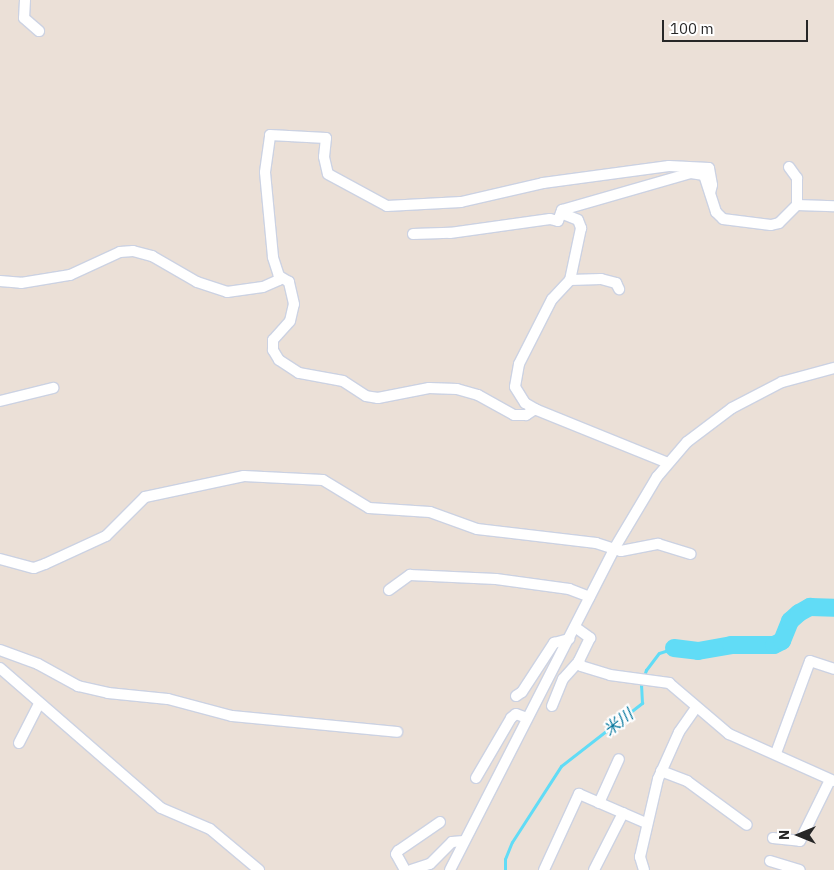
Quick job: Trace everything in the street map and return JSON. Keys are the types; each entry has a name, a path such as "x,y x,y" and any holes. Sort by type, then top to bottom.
{"street":[{"path":"25,0 22,11 24,18 39,31"},
{"path":"0,281 21,283 70,275 120,252 133,251 152,256 197,282 226,292 263,287 279,280 273,257 265,172 270,135 326,138 324,158 328,174 387,206 461,202 543,183 669,166 709,168 712,185 710,193"},
{"path":"789,167 797,178 798,205"},
{"path":"413,234 450,233 550,219 558,221 561,213 566,208 691,173 702,173 716,212 726,219 776,224 798,205 834,206"},
{"path":"561,213 575,218 581,228 570,280 552,298 515,376 518,394 535,408 668,463"},
{"path":"279,276 288,282 294,311 290,321 275,336 272,345 275,355 288,367 313,377 343,381 366,396 378,398 429,388 457,389 478,395 514,414 526,415 535,408"},
{"path":"570,280 601,279 616,283 620,289"},
{"path":"450,870 614,549 668,463 710,424 757,394 782,382 834,368"},
{"path":"0,401 53,388"},
{"path":"0,559 34,568 106,536 145,497 244,476 323,480 379,510 430,512 476,529 596,543 626,551 658,544 691,554"},
{"path":"389,590 403,577 420,576 496,579 570,589 590,597"},
{"path":"552,706 563,680 579,661 590,638 575,627"},
{"path":"516,696 522,692 554,643 569,639"},
{"path":"0,650 38,664 78,686 108,693 168,698 226,715 397,732"},
{"path":"579,661 587,669 636,679 669,683 678,688 696,708 729,734 776,753 832,780 800,841 773,838"},
{"path":"776,753 810,661 834,669"},
{"path":"0,668 39,704 161,808 210,829 259,870"},
{"path":"19,743 39,704"},
{"path":"644,870 640,857 646,822 661,771 679,732 696,708"},
{"path":"476,778 511,718 516,714 527,718"},
{"path":"599,802 619,759"},
{"path":"661,771 687,781 748,825"},
{"path":"544,870 579,794 646,822"},
{"path":"594,870 624,813"},
{"path":"405,870 396,854 398,850 440,822"},
{"path":"411,870 430,864 452,842 464,841"},
{"path":"770,861 800,870"}],"waterway":[{"name":"米川","path":"674,648 698,651 731,645 774,645 782,641 790,621 799,613 810,607 834,608"},
{"name":"米川","path":"505,870 505,859 512,842 561,766 642,703 641,686 646,670 659,653 674,648"}]}
